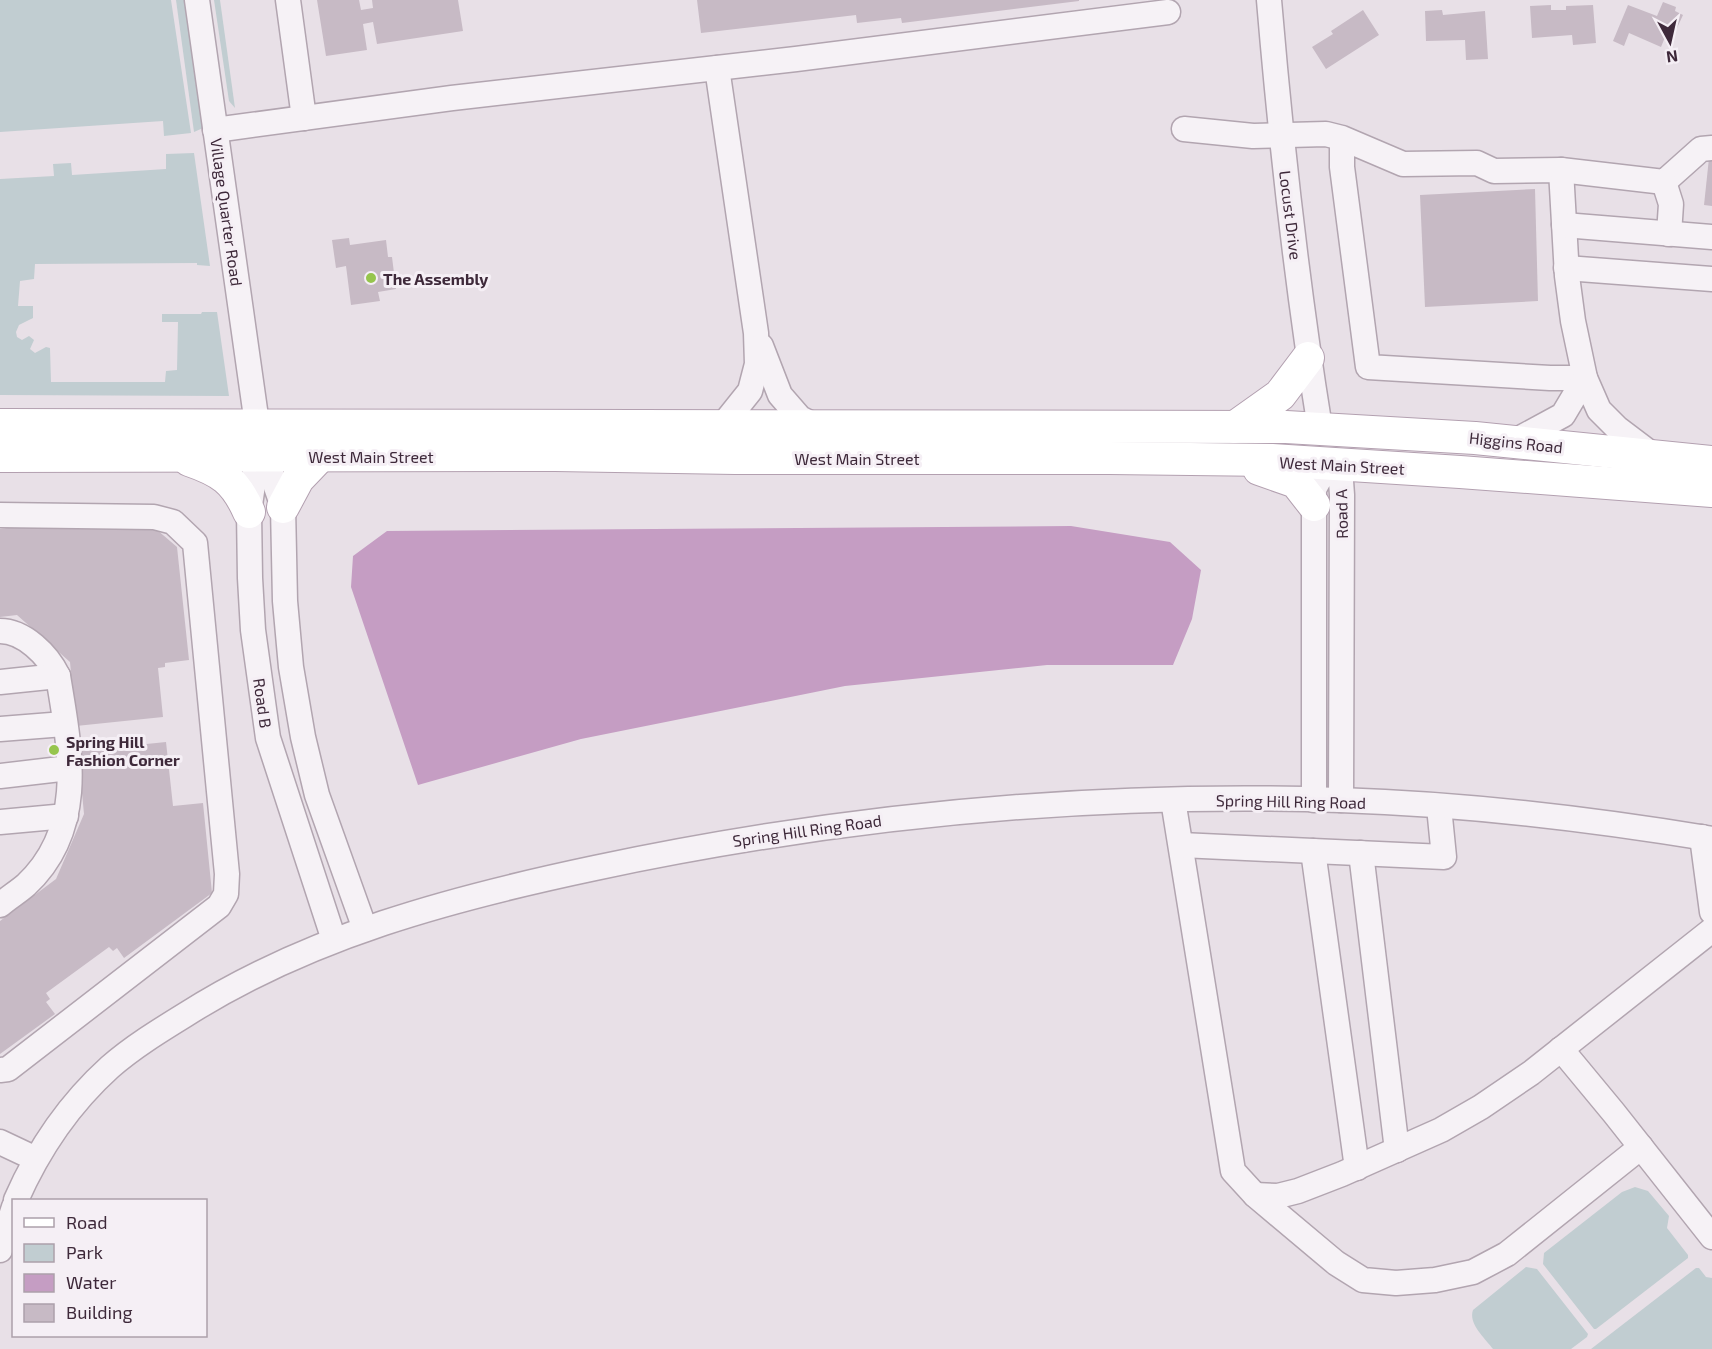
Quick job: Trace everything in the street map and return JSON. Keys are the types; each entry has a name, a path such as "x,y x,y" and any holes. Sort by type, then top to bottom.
{"main road":[{"path":"1235,427 1280,395 1308,358"},
{"name":"West Main Street","path":"0,425 1320,428"},
{"path":"1320,428 1328,464"},
{"name":"Higgins Road","path":"1320,428 1475,438 1712,462"},
{"name":"West Main Street","path":"0,456 555,455 1236,460 1328,464 1712,491"},
{"path":"177,456 222,474 235,485 249,512"},
{"path":"284,507 298,479 320,456"},
{"path":"1236,460 1296,482 1314,505"}],"street":[{"name":"Village Quarter Road","path":"197,0 257,424"},
{"path":"288,0 304,118"},
{"name":"Locust Drive","path":"1269,0 1281,136 1308,358 1320,428"},
{"path":"215,130 452,98 717,68 1168,12"},
{"path":"717,68 756,333 757,364 750,392 722,426"},
{"path":"1184,129 1253,136 1326,134 1342,138 1403,164 1477,163 1494,171 1561,170 1664,182 1701,149 1712,148"},
{"path":"1342,138 1342,167 1368,367 1585,378"},
{"path":"1561,170 1566,268 1573,321 1585,378 1599,410 1617,428 1654,456"},
{"path":"1664,182 1671,204 1669,234"},
{"path":"1564,225 1712,237"},
{"path":"1566,268 1712,279"},
{"path":"756,333 780,395 800,418 816,426"},
{"path":"1513,442 1563,415 1585,378"},
{"name":"Road B","path":"257,424 259,456 249,512 250,578 253,630 266,728 334,940"},
{"name":"Road B","path":"259,456 273,478 284,507 285,601 291,667 300,722 317,795 365,929"},
{"name":"Road A","path":"1314,800 1314,489 1328,464 1341,481 1342,495 1341,800"},
{"path":"0,515 154,517 173,522 195,543 227,874 226,894 219,906 8,1069 0,1070"},
{"path":"0,631 9,631 30,643 53,665 58,676 70,793 60,837 50,856 26,885 0,905"},
{"path":"0,682 58,676"},
{"path":"266,728 300,722"},
{"path":"0,729 64,724"},
{"path":"0,776 69,768"},
{"path":"1173,800 1233,1171 1255,1195 1336,1263 1363,1280 1396,1283 1435,1280 1473,1272 1507,1254 1641,1148"},
{"name":"Spring Hill Ring Road","path":"16,1199 36,1159 76,1101 110,1068 150,1037 238,983 308,950 365,929 462,899 566,874 696,847 890,818 1059,804 1173,800 1341,800 1539,816 1707,838"},
{"path":"1180,845 1444,857 1439,807"},
{"path":"0,822 66,816"},
{"path":"1707,838 1712,912"},
{"path":"1313,851 1357,1168"},
{"path":"1361,853 1397,1150"},
{"path":"1255,1195 1278,1196 1298,1191 1357,1168 1441,1130 1490,1101 1561,1049 1712,930"},
{"path":"1561,1049 1712,1237"},
{"path":"0,1142 36,1159"},
{"path":"0,1250 12,1213"}],"green space":[{"path":"0,0 171,0 191,133 164,136 163,121 0,132"},
{"path":"176,0 186,0 203,120 203,128 194,132"},
{"path":"214,0 220,0 235,108 229,101"},
{"path":"194,153 210,266 197,265 197,263 35,264 34,279 20,281 18,306 33,306 33,318 19,325 16,332 17,337 22,340 29,336 34,340 30,349 35,353 46,347 50,348 51,382 165,382 166,371 177,370 178,322 162,322 162,314 217,312 229,396 0,395 0,179 54,176 53,164 71,163 72,175 166,169 166,154"},
{"path":"1635,1187 1648,1191 1669,1216 1667,1228 1688,1258 1594,1329 1543,1264 1544,1253 1622,1192"},
{"path":"1526,1267 1537,1269 1588,1334 1571,1349 1493,1349 1475,1326 1473,1310"},
{"path":"1696,1268 1699,1268 1706,1277 1712,1278 1712,1349 1591,1349"}],"water":[{"path":"1071,526 1170,542 1201,570 1192,619 1173,665 1047,665 845,686 581,739 418,785 351,587 353,556 387,531"}],"building":[{"path":"317,0 359,0 361,10 373,8 372,0 458,0 463,31 377,44 373,22 363,24 367,50 326,56"},
{"path":"697,0 1079,1 902,23 901,18 857,23 856,15 701,33"},
{"path":"1663,2 1676,7 1675,11 1683,15 1677,28 1670,25 1661,47 1629,33 1624,46 1613,41 1628,5 1657,16"},
{"path":"1551,5 1551,10 1566,10 1566,6 1593,5 1596,43 1573,45 1572,35 1532,38 1530,6"},
{"path":"1363,10 1379,35 1326,69 1312,47 1333,34 1331,31"},
{"path":"1442,10 1443,15 1485,11 1488,59 1466,60 1465,40 1426,41 1425,11"},
{"path":"1709,158 1712,158 1712,206 1704,205"},
{"path":"1535,189 1538,301 1425,307 1420,195"},
{"name":"The Assembly","path":"349,238 350,245 386,240 388,257 392,257 396,289 378,292 380,301 351,305 346,266 336,268 332,240"},
{"path":"14,527 156,529 177,547 189,660 165,663 165,667 158,668 163,717 76,726 70,662 17,615 0,617 0,529"},
{"path":"166,742 173,806 203,803 212,893 124,958 117,948 113,951 109,947 46,993 50,999 46,1002 55,1014 0,1054 0,921 56,879 84,814 78,751"}],"place":[{"name":"The Assembly","path":"371,278"},
{"name":"Spring Hill Fashion Corner","path":"54,750"}]}
